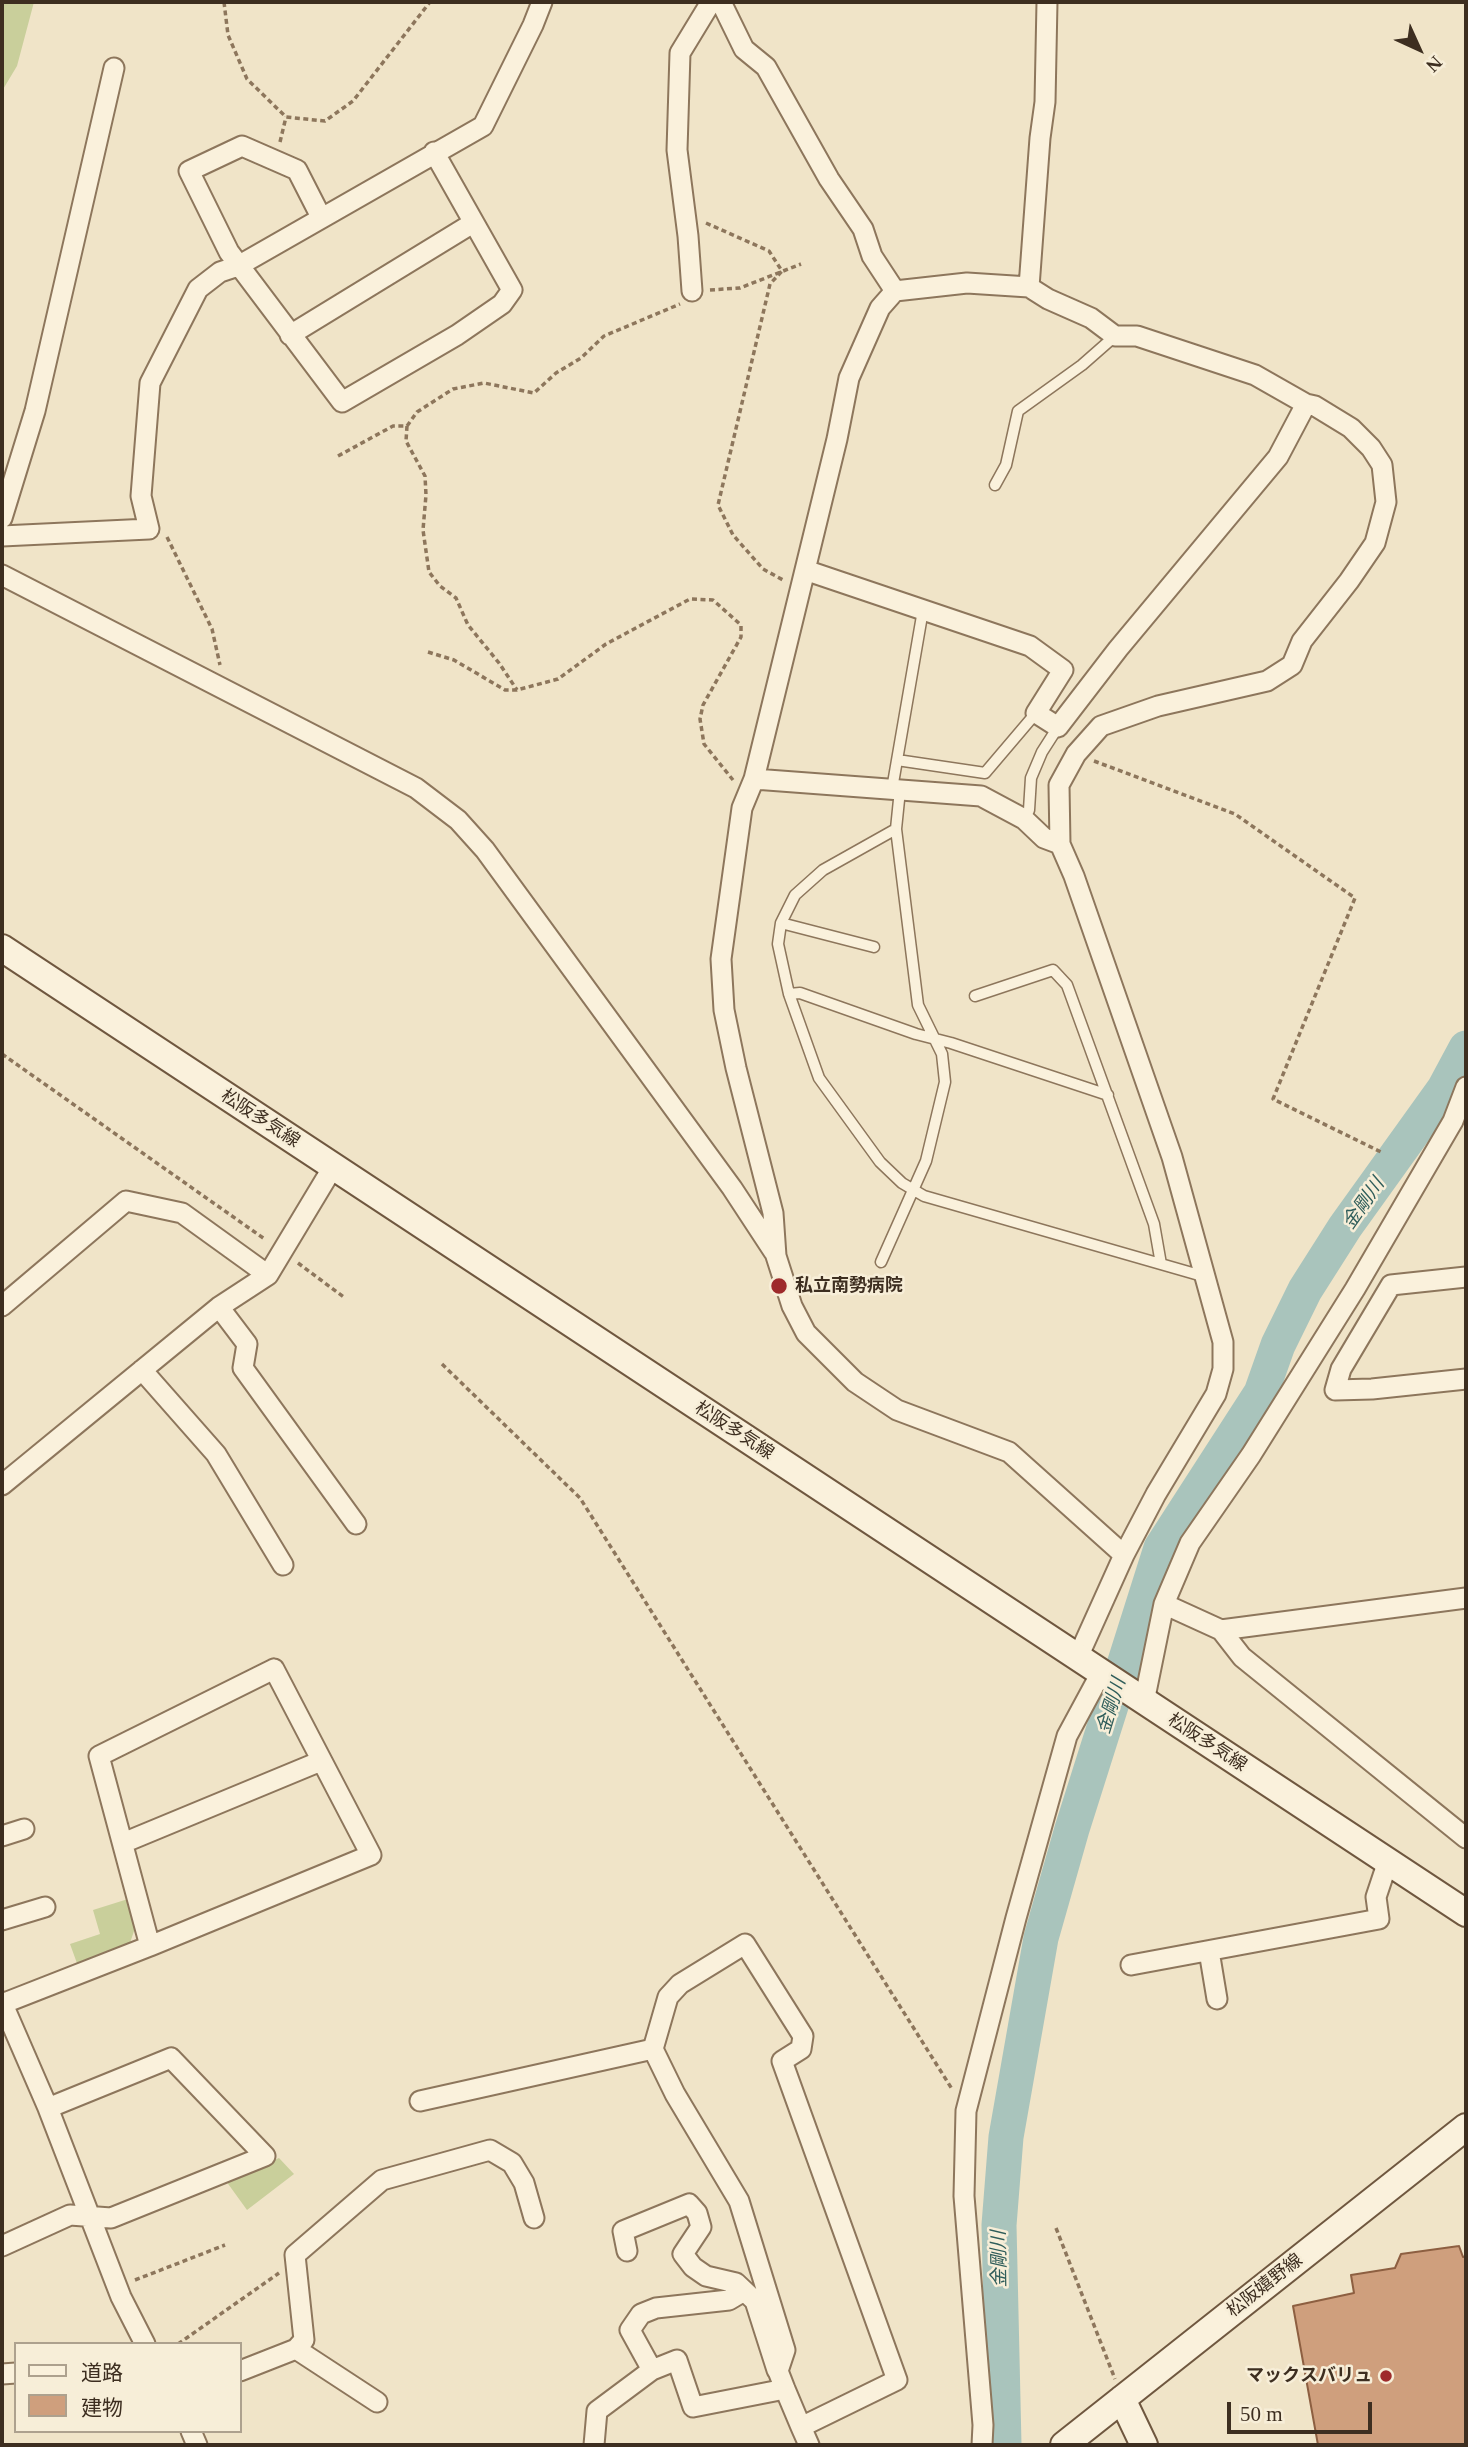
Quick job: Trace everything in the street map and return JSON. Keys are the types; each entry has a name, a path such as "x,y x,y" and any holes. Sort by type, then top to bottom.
{"main road":[{"name":"松阪多気線","path":"2,948 1466,1913"},
{"name":"松阪嬉野線","path":"1063,2445 1466,2127"},
{"path":"1122,2399 1144,2445"}],"street":[{"path":"2,536 149,529 141,496 150,383 198,289 220,272 238,266 483,125 542,2"},
{"path":"692,291 677,150 680,53 711,2"},
{"path":"721,2 744,49 766,67 829,180 863,229 872,256 895,291"},
{"path":"1029,287 1045,102 1047,2"},
{"path":"2,518 35,411 114,68"},
{"path":"321,217 298,170 242,146 189,171 238,266 342,402 457,335 502,304 512,290 434,152"},
{"path":"290,335 473,223"},
{"path":"1078,1657 1124,1556 1156,1494 1216,1394 1223,1369 1223,1342 1172,1157 1074,876 1060,844 1059,785 1076,754 1101,726 1158,706 1266,681 1292,665 1302,641 1375,543 1386,502 1382,465 1371,448 1351,428 1315,406 1306,404 1255,376 1137,336 1115,336 1091,318 1048,299 1029,287 967,283 895,291 880,308 849,378 837,439 754,779 742,808 721,958 724,1010 773,1213 776,1256 792,1306 806,1333 855,1382 897,1410 1009,1452 1124,1556"},
{"path":"805,570 1030,646 1063,670 1036,713 1058,727 1118,649 1278,457 1306,404"},
{"path":"2,575 416,788 458,820 485,850 724,1177 776,1256"},
{"path":"754,779 981,796 1024,819 1044,838 1060,844"},
{"path":"1139,1698 1164,1604 1190,1543 1251,1455 1355,1289 1453,1121 1466,1087"},
{"path":"2,1484 219,1307 268,1275 334,1167"},
{"path":"2,1306 126,1201 182,1213 268,1275"},
{"path":"1466,1277 1391,1285 1341,1369 1335,1390 1466,1379"},
{"path":"219,1307 247,1344 243,1368 356,1524"},
{"path":"142,1370 216,1454 284,1565"},
{"path":"1221,1630 1466,1598"},
{"path":"1164,1604 1221,1630 1242,1657 1466,1838"},
{"path":"144,2342 117,2288 48,2108 2,2003 150,1946 371,1856 274,1669 99,1756 150,1946"},
{"path":"982,2445 983,2425 964,2196 966,2111 1067,1736 1105,1675"},
{"path":"124,1843 321,1761"},
{"path":"2,1836 24,1829"},
{"path":"1131,1965 1379,1919 1376,1897 1388,1861"},
{"path":"2,1920 45,1907"},
{"path":"781,2380 785,2350 739,2201 675,2094 653,2049 668,1997 680,1984 745,1944 803,2036 801,2049 782,2061 897,2380 801,2427"},
{"path":"1209,1951 1217,1999"},
{"path":"420,2101 653,2049"},
{"path":"2,2246 70,2215 111,2218 265,2157 171,2058 48,2108"},
{"path":"242,2370 296,2349 304,2340 295,2255 382,2180 490,2150 512,2163 524,2183 534,2218"},
{"path":"627,2251 623,2231 689,2204 697,2213 701,2227 683,2254 693,2267 706,2276 736,2283 755,2301 781,2380 809,2445"},
{"path":"652,2370 630,2330 641,2314 656,2308 729,2300 744,2291"},
{"path":"296,2349 377,2402"},
{"path":"594,2445 597,2412 652,2370 677,2360 693,2407 781,2380"}],"lane":[{"path":"995,485 1006,465 1018,411 1082,365 1115,336"},
{"path":"881,1262 926,1161 945,1082 942,1054 918,1005 896,829 897,760 923,610"},
{"path":"897,760 985,773 1036,713"},
{"path":"1024,819 1028,810 1031,778 1042,751 1058,727"},
{"path":"896,829 823,870 795,895 781,923 778,944 789,994 819,1079 880,1162 902,1183 924,1196 1207,1277"},
{"path":"781,923 874,947"},
{"path":"975,996 1053,970 1067,985 1154,1224 1161,1264"},
{"path":"789,994 800,993 1108,1095"}],"path":[{"path":"224,2 228,35 247,79 286,117 325,121 353,101 430,2"},
{"path":"274,159 286,117"},
{"path":"706,223 769,251 782,271"},
{"path":"517,690 468,625 456,598 440,586 429,572 423,530 425,476 406,441 407,426 417,412 453,389 484,383 534,393 556,373 581,358 604,336 681,303 692,291 740,288 801,264"},
{"path":"782,271 770,284 718,505 733,535 763,569 800,590"},
{"path":"338,456 393,426 407,426"},
{"path":"149,529 167,537 212,629 227,692"},
{"path":"428,652 454,660 505,690 517,690 558,679 606,644 690,599 713,600 741,625 741,637 704,705 700,719 705,744 733,779 742,808"},
{"path":"1076,754 1235,814 1355,898 1273,1099 1381,1152"},
{"path":"2,1054 345,1298"},
{"path":"442,1364 580,1497 966,2111"},
{"path":"1056,2228 1122,2399"},
{"path":"117,2288 225,2245"},
{"path":"181,2342 295,2262"}],"green space":[{"path":"2,2 34,2 17,66 2,91"},
{"path":"128,1899 136,1925 129,1946 78,1966 70,1944 100,1934 93,1910"},
{"path":"279,2158 294,2174 247,2210 226,2181"}],"building":[{"name":"マックスバリュ","path":"1459,2246 1463,2257 1466,2256 1466,2445 1318,2445 1293,2306 1354,2293 1351,2275 1395,2268 1401,2254"}],"waterway":[{"name":"金剛川","path":"1004,2445 999,2225 1006,2137 1041,1938 1072,1829 1161,1548 1261,1393 1278,1345 1305,1290 1345,1227 1444,1089 1466,1048"}],"place":[{"name":"私立南勢病院","path":"779,1286"},
{"name":"マックスバリュ","path":"1386,2376"}]}
